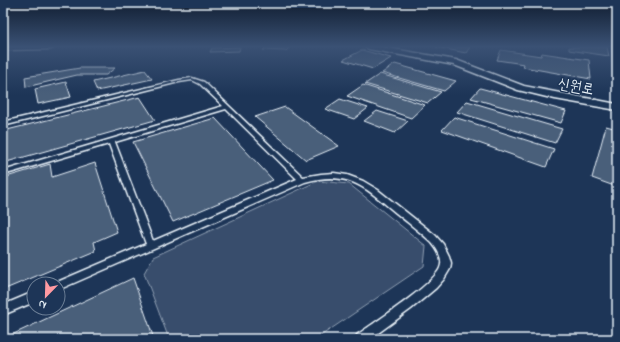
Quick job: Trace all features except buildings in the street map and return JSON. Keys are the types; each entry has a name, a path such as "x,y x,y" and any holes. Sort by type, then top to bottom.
{"street":[{"name":"신원로","path":"456,63 521,88 617,108"}],"lane":[{"path":"3,124 188,80 200,82 302,180"},
{"path":"3,173 227,107"},
{"path":"111,141 151,246"},
{"path":"66,283 302,180 316,176 331,175 346,177 370,189 432,238 441,248 446,265 439,279 361,339"},
{"path":"3,310 26,300"}],"shaded area":[{"path":"318,181 349,184 426,246 424,266 316,339 169,339 144,273 153,257"}]}
